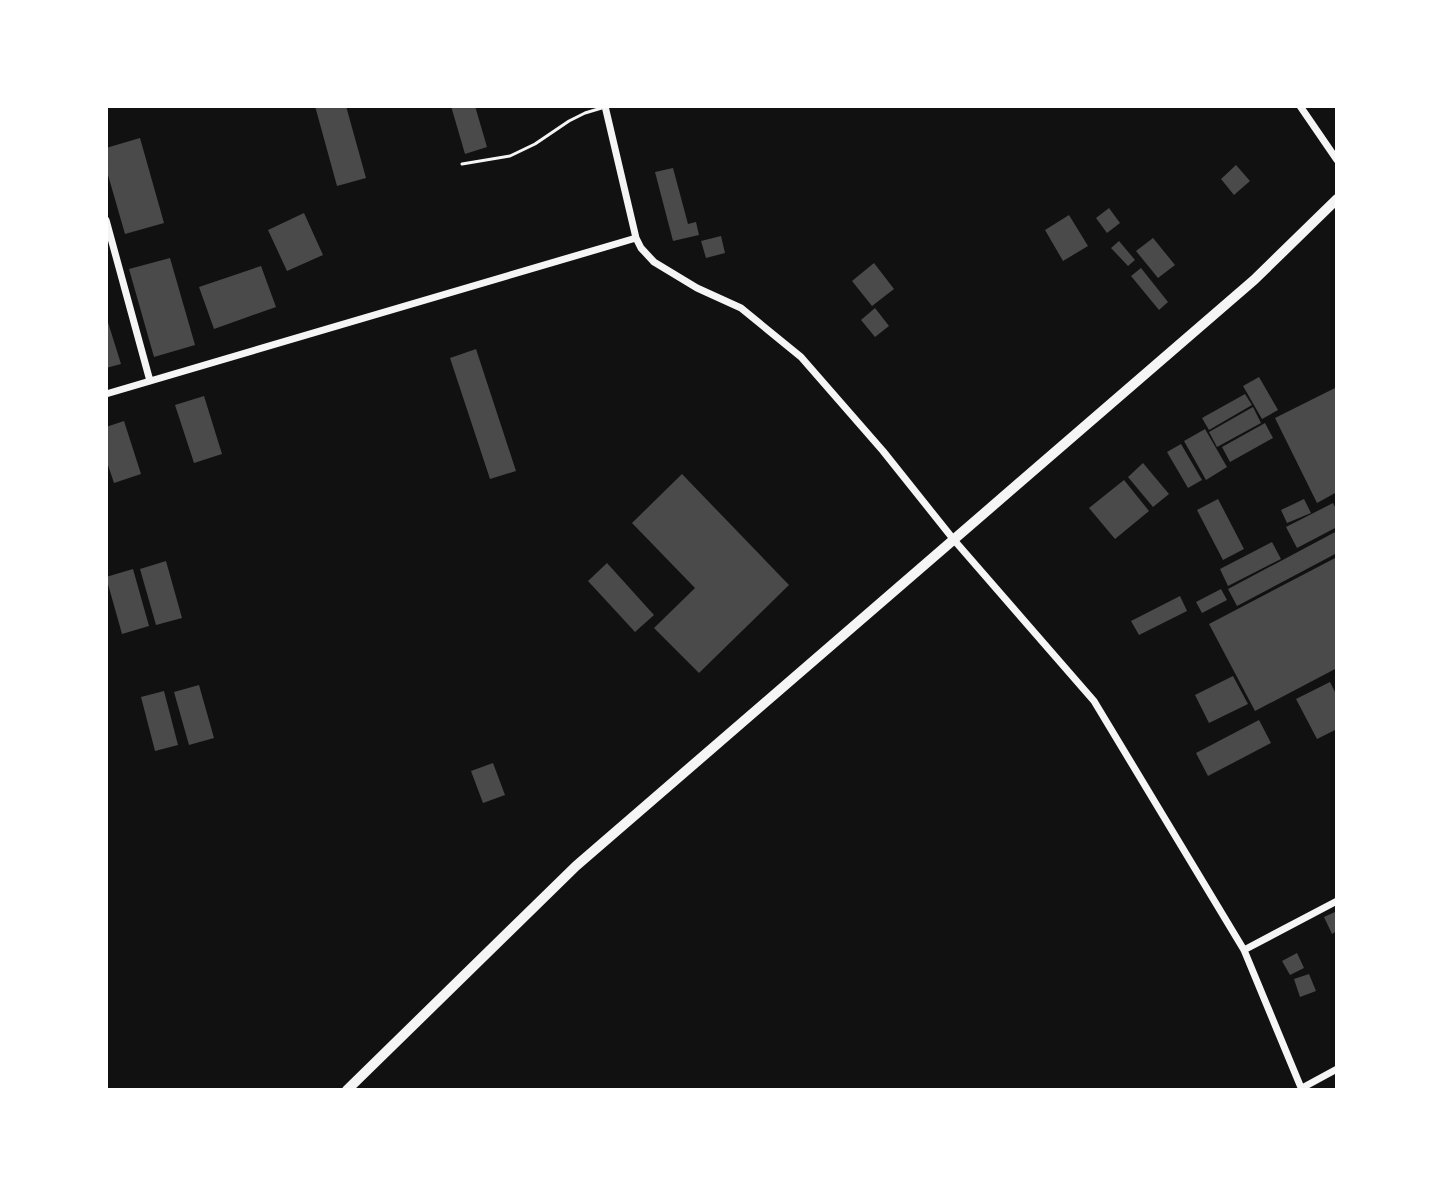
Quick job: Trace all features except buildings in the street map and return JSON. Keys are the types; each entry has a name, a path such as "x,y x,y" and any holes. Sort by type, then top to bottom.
{"main road":[{"path":"347,1090 576,866 1254,280 1337,199"}],"street":[{"path":"1300,106 1337,160"},
{"path":"605,107 636,238 648,257 697,288 741,308 801,357 883,451 954,540 1094,701 1244,950 1302,1089 1337,1069"},
{"path":"106,220 150,381"},
{"path":"106,394 636,238"},
{"path":"1244,950 1337,901"}],"lane":[{"path":"462,164 510,156 535,144 569,121 605,107"}]}
